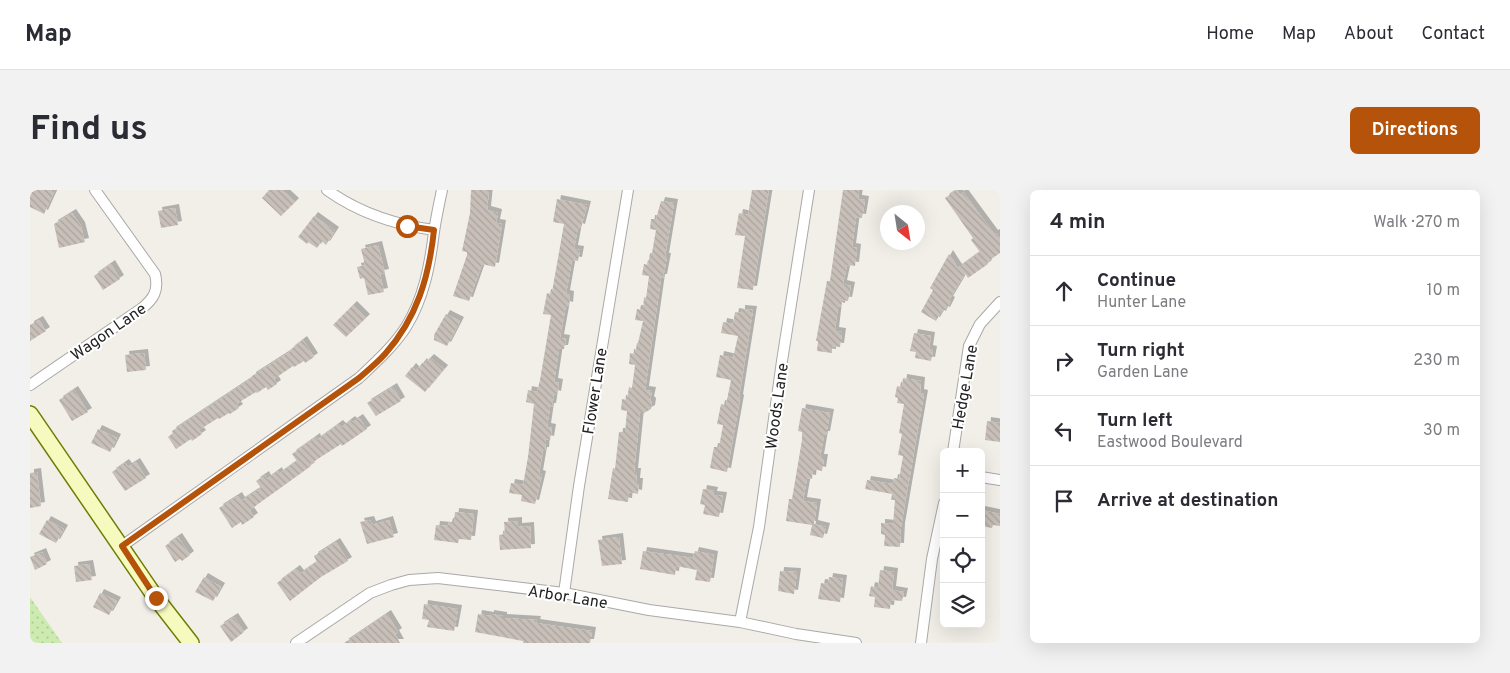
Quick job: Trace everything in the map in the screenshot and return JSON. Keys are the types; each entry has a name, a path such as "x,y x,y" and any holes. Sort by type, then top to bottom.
{"street":[{"name":"Wagon Lane","path":"30,385 141,309 149,303 157,290 155,274 95,190"},
{"path":"327,190 344,202 372,214 407,226 434,230"},
{"path":"122,546 359,378 385,354 405,328 425,285 431,260 434,230 442,190"},
{"name":"Flower Lane","path":"564,594 579,486 628,190"},
{"name":"Woods Lane","path":"740,622 759,527 809,190"},
{"name":"Hedge Lane","path":"954,448 969,346 980,324 1000,302"},
{"path":"30,414 156,598 191,643"},
{"path":"985,478 1000,480"},
{"path":"921,643 932,559 940,522"},
{"name":"Arbor Lane","path":"296,643 370,593 392,584 410,580 438,578 564,594 649,610 740,622 796,634 856,643"}],"green space":[{"path":"30,597 62,643 30,643"}],"building":[{"path":"30,190 55,190 44,214 30,207"},
{"path":"269,190 282,190 295,202 281,216 262,198"},
{"path":"471,190 489,190 487,210 498,213 496,223 502,224 495,267 482,264 469,301 453,296 467,255 467,252 462,251 470,213"},
{"path":"752,190 769,190 753,290 737,288 745,236 735,235 739,213 748,215"},
{"path":"843,190 859,190 858,199 865,200 862,218 856,217 852,247 857,248 855,266 847,265 843,284 851,286 848,301 842,300 841,307 838,306 835,331 842,332 840,347 832,346 832,353 817,351 818,341 816,341 827,281 830,281"},
{"path":"957,190 960,195 963,192 994,234 996,233 1000,239 1000,253 968,278 965,273 949,300 951,301 946,311 943,309 936,321 921,312 933,290 930,288 949,254 958,268 980,252 971,240 973,238 945,198"},
{"path":"557,199 587,205 581,228 578,227 574,249 580,250 578,261 572,260 566,294 570,295 569,306 566,305 560,338 566,339 564,349 559,349 554,382 559,383 557,395 554,394 552,407 550,407 547,427 552,428 550,440 546,439 545,451 543,451 539,474 542,475 535,504 521,501 522,495 509,493 511,483 523,485 528,457 534,404 526,402 528,390 537,392 540,380 551,315 543,314 547,293 551,294 552,292 564,224 553,222"},
{"path":"661,201 674,203 645,390 652,391 651,409 640,413 634,472 637,472 636,482 639,482 638,494 629,492 628,502 608,499 613,468 615,469 619,432 625,432 627,411 621,410 622,399 627,400 629,387 632,388 635,365 629,364 630,353 635,354 643,321 635,320 637,309 643,310 644,297 646,298 649,276 642,275 644,264 648,265 650,253 652,253 656,230 650,229 651,219 656,219"},
{"path":"175,208 178,225 161,228 158,211"},
{"path":"72,213 81,226 85,242 59,248 54,224"},
{"path":"314,216 335,231 326,245 322,241 317,248 308,242 307,244 298,237"},
{"path":"378,245 385,273 380,274 384,292 368,295 364,278 360,279 357,267 365,265 361,249"},
{"path":"111,264 120,279 103,290 94,276"},
{"path":"353,305 366,318 346,337 333,325"},
{"path":"741,309 753,310 727,472 710,468 714,447 719,447 723,425 717,424 721,404 726,405 731,380 716,377 720,355 733,358 738,336 721,333 723,322 733,324 735,312 741,313"},
{"path":"446,314 460,321 447,346 434,340 434,335"},
{"path":"39,320 46,331 30,341 30,325"},
{"path":"914,333 931,336 929,349 933,350 931,361 915,358 916,352 910,351"},
{"path":"303,340 314,357 305,363 304,361 293,366 274,379 277,384 268,390 266,387 236,404 239,408 199,430 202,434 176,449 168,437 173,433 172,431 291,351"},
{"path":"144,353 146,370 127,372 125,355"},
{"path":"430,358 444,369 425,392 405,376 412,367 416,371 423,362 424,364"},
{"path":"903,378 921,381 920,393 924,394 901,527 900,547 884,546 885,535 881,534 881,523 893,524 895,500 891,500 892,494 865,489 867,480 893,484 894,478 899,479 903,456 898,455 902,434 899,433 904,404 897,403 898,398 895,397 897,386 902,387"},
{"path":"393,387 401,401 376,416 367,403"},
{"path":"74,390 88,412 72,421 59,400"},
{"path":"802,408 830,413 820,458 824,458 822,471 813,469 812,479 807,478 803,501 817,503 814,524 826,527 823,538 810,535 812,525 786,521 789,499 792,499 802,440 802,432 798,431"},
{"path":"359,418 367,429 310,464 311,466 254,507 250,511 254,517 242,525 241,522 232,528 219,508 238,496 241,501 261,488 256,481 265,475 267,479 278,471 279,474 297,461 292,454 316,437 317,440 339,424 342,427 351,420 353,422"},
{"path":"987,421 1000,423 1000,442 985,440"},
{"path":"98,429 117,438 110,452 91,443"},
{"path":"136,462 146,478 125,491 112,472 125,463 128,467"},
{"path":"37,472 41,506 30,508 30,473"},
{"path":"703,489 714,491 713,495 723,496 719,517 703,514 705,505 700,504"},
{"path":"985,511 1000,514 1000,526 993,525 992,528 985,527"},
{"path":"455,512 474,514 471,540 459,539 458,543 434,540 436,525 448,526 449,522 454,522"},
{"path":"47,520 64,529 56,543 39,534"},
{"path":"370,520 372,525 389,520 394,537 367,544 360,522"},
{"path":"518,521 518,527 530,526 531,548 500,550 499,535 505,534 504,522"},
{"path":"178,537 190,555 182,561 180,559 175,562 165,546"},
{"path":"619,537 622,564 602,566 598,540"},
{"path":"336,542 348,561 321,577 290,601 277,583 296,569 300,574 317,562 314,556"},
{"path":"643,551 693,558 695,551 714,555 710,582 695,580 697,570 676,566 675,575 640,569"},
{"path":"42,552 47,564 35,570 30,557"},
{"path":"89,564 92,580 76,582 74,566"},
{"path":"880,570 894,572 892,590 904,592 902,601 891,600 890,609 874,607 875,597 869,596 871,586 878,588"},
{"path":"780,571 797,572 794,594 778,591"},
{"path":"204,577 221,587 213,601 195,592"},
{"path":"829,577 843,579 840,602 818,599 821,583 828,584"},
{"path":"100,593 117,601 109,615 93,607"},
{"path":"424,604 458,609 454,631 427,627 429,620 422,619"},
{"path":"387,614 398,632 395,634 400,643 344,643"},
{"path":"478,614 537,620 536,623 592,631 590,643 523,643 523,641 475,632"},
{"path":"234,617 244,632 231,642 220,626"}],"route":[{"path":"156,598 122,546 359,378 385,354 412,316 425,285 431,260 434,230 407,226"}]}
